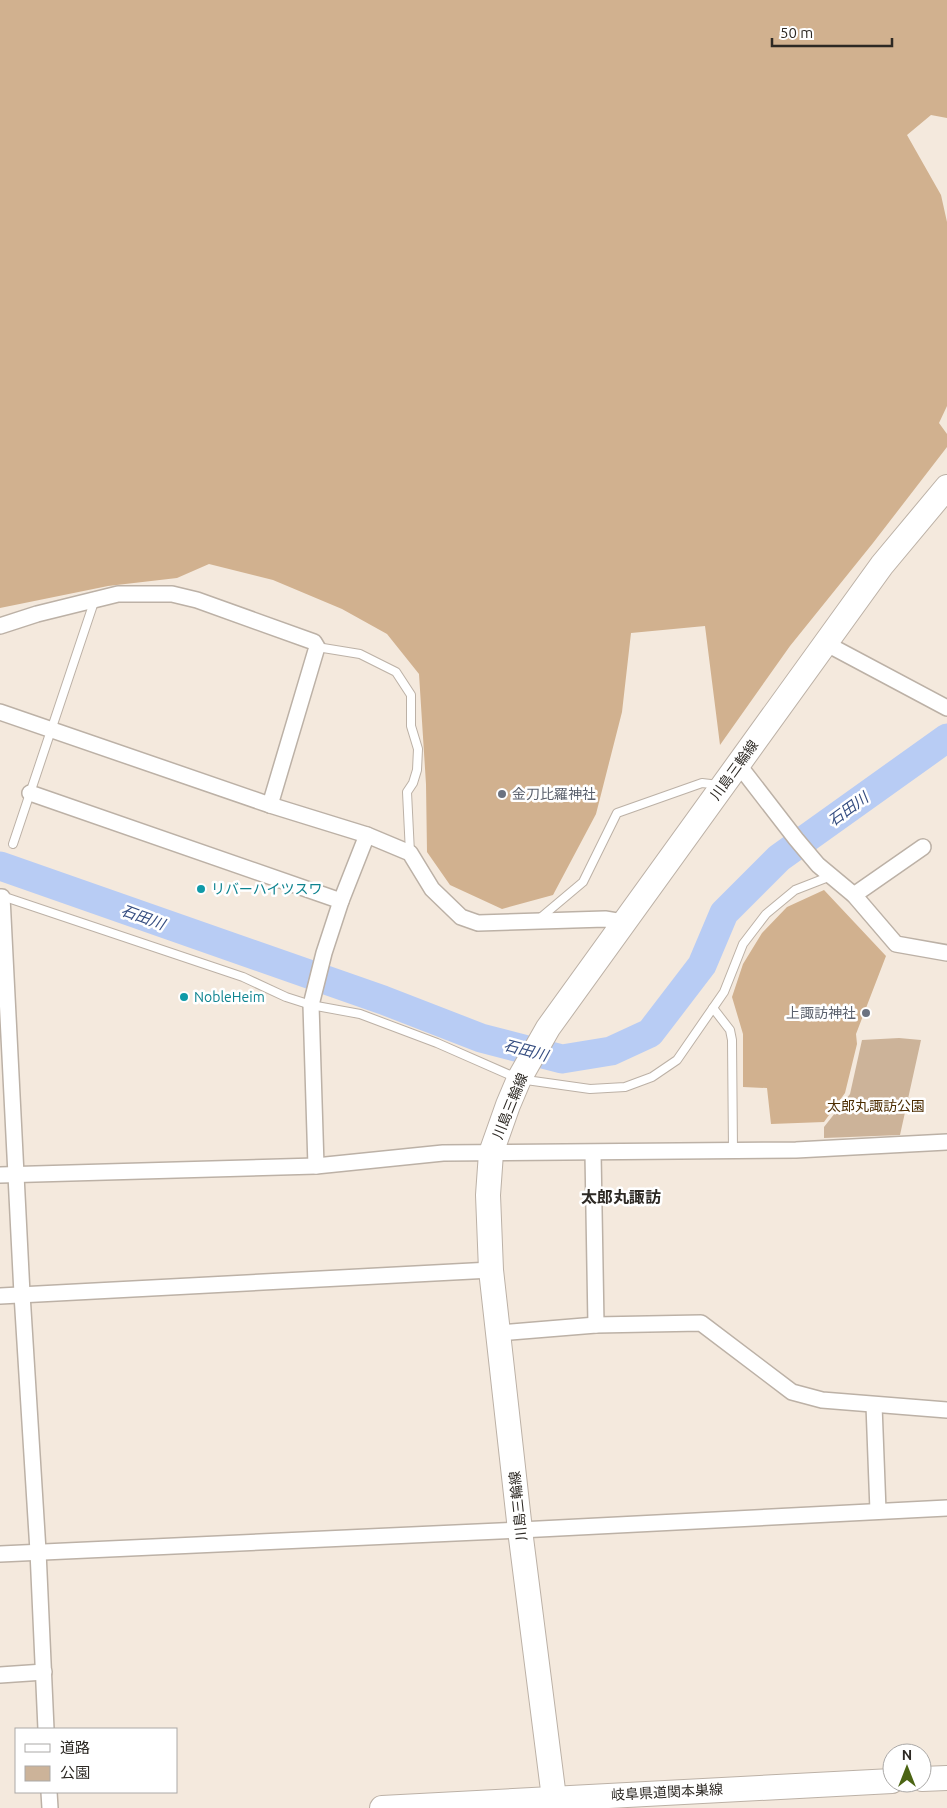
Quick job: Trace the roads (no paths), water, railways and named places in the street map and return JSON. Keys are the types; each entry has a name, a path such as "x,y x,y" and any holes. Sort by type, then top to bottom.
{"main road":[{"name":"川島三輪線","path":"555,1803 520,1530 491,1270 488,1196 491,1153 508,1105 548,1028 882,565 947,487"},
{"path":"932,1779 947,1778"},
{"name":"岐阜県道関本巣線","path":"382,1808 555,1803 882,1781"}],"street":[{"path":"0,626 37,614 118,594 172,594 197,600 314,642 317,646 270,805"},
{"path":"825,643 947,708"},
{"path":"0,712 270,805 367,835 410,853 432,890 461,917 478,923 605,919 623,922"},
{"path":"738,764 818,866 832,875 854,895 896,944 947,953"},
{"path":"30,793 341,901"},
{"path":"316,1166 311,1005 323,957 341,901 367,835"},
{"path":"854,895 923,847"},
{"path":"1,896 38,1551 46,1728"},
{"path":"0,1175 316,1166 443,1153 796,1150 947,1142"},
{"path":"593,1153 596,1326"},
{"path":"0,1296 491,1270"},
{"path":"498,1334 596,1326 700,1323 792,1392 822,1400 947,1410"},
{"path":"874,1405 878,1511"},
{"path":"0,1554 947,1508"},
{"path":"0,1675 44,1672"},
{"path":"49,1793 50,1808"}],"lane":[{"path":"13,844 96,599"},
{"path":"317,646 360,654 396,672 411,695 411,726 418,749 417,770 413,783 407,792 410,853"},
{"path":"538,920 583,882 617,813 702,784 723,785"},
{"path":"1,896 243,977 286,997 311,1005 360,1014 522,1075 590,1089 625,1087 652,1077 677,1060 724,992 744,944 766,914 795,890 832,875"},
{"path":"713,1008 730,1030 732,1040 733,1151"}],"waterway":[{"name":"石田川","path":"0,866 383,1000 481,1038 562,1059 611,1051 650,1033 702,965 724,913 779,858 947,738"}],"place":[{"name":"金刀比羅神社","path":"502,794"},
{"name":"リバーハイツスワ","path":"201,889"},
{"name":"NobleHeim","path":"184,997"},
{"name":"上諏訪神社","path":"866,1013"}],"district":[{"name":"太郎丸諏訪","path":"621,1197"}],"park label":[{"name":"太郎丸諏訪公園","path":"876,1106"}]}
